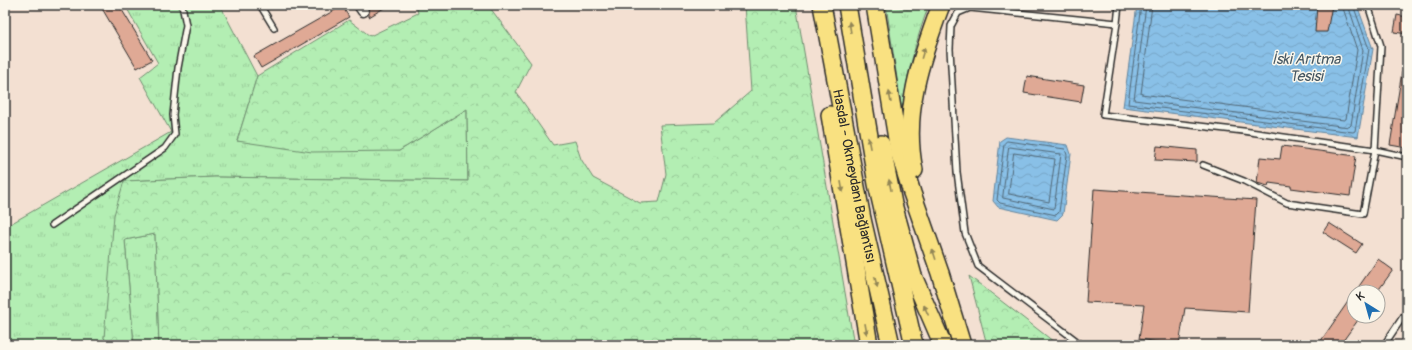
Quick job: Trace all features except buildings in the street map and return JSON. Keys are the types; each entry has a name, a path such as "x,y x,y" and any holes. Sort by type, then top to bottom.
{"highway":[{"name":"Hasdal - Okmeydanı Bağlantısı","path":"847,5 877,184 901,296 914,345"},
{"path":"875,5 899,151 912,193 926,229 962,345"},
{"path":"926,229 911,151 912,112 918,72 941,5"},
{"name":"Hasdal - Okmeydanı Bağlantısı","path":"823,8 862,219 891,345"},
{"path":"823,8 819,33 819,53 869,345"},
{"path":"854,49 873,100 893,204 913,276 942,345"}],"lane":[{"path":"52,225 165,148 175,134 173,115 178,68 186,25 182,5"},
{"path":"260,5 274,28"},
{"path":"1119,5 1103,115 1243,131 1375,150 1407,157"},
{"path":"1203,165 1244,181 1287,203 1362,214 1375,150 1381,46 1368,5"},
{"path":"1082,345 978,266 965,233 957,172 950,49 951,26 958,13 970,8 1117,23"},
{"path":"1384,345 1407,311"}],"green space":[{"path":"125,5 220,5 257,76 237,141 399,151 467,109 468,181 215,177 124,181 104,338 110,345 5,345 5,227 171,132 140,77 158,63"},
{"path":"416,5 488,5 531,63 516,92 553,145 575,141 581,159 593,178 640,203 659,202 666,174 660,125 714,123 751,91 745,5 796,5 854,345 159,345 155,234 125,240 134,345 110,345 104,338 114,215 124,181 215,177 468,181 467,109 399,151 312,152 237,141 257,76 349,20 370,36 418,13"},
{"path":"886,5 907,9 929,5 912,57 902,112"},
{"path":"155,234 159,345 134,345 125,240"},
{"path":"969,276 1058,345 987,345"}],"water":[{"name":"İski Arıtma Tesisi","path":"1137,5 1357,5 1373,49 1358,137 1123,107"},
{"path":"1006,137 1068,145 1071,154 1063,214 1057,220 998,207 993,201 1000,141"}]}
